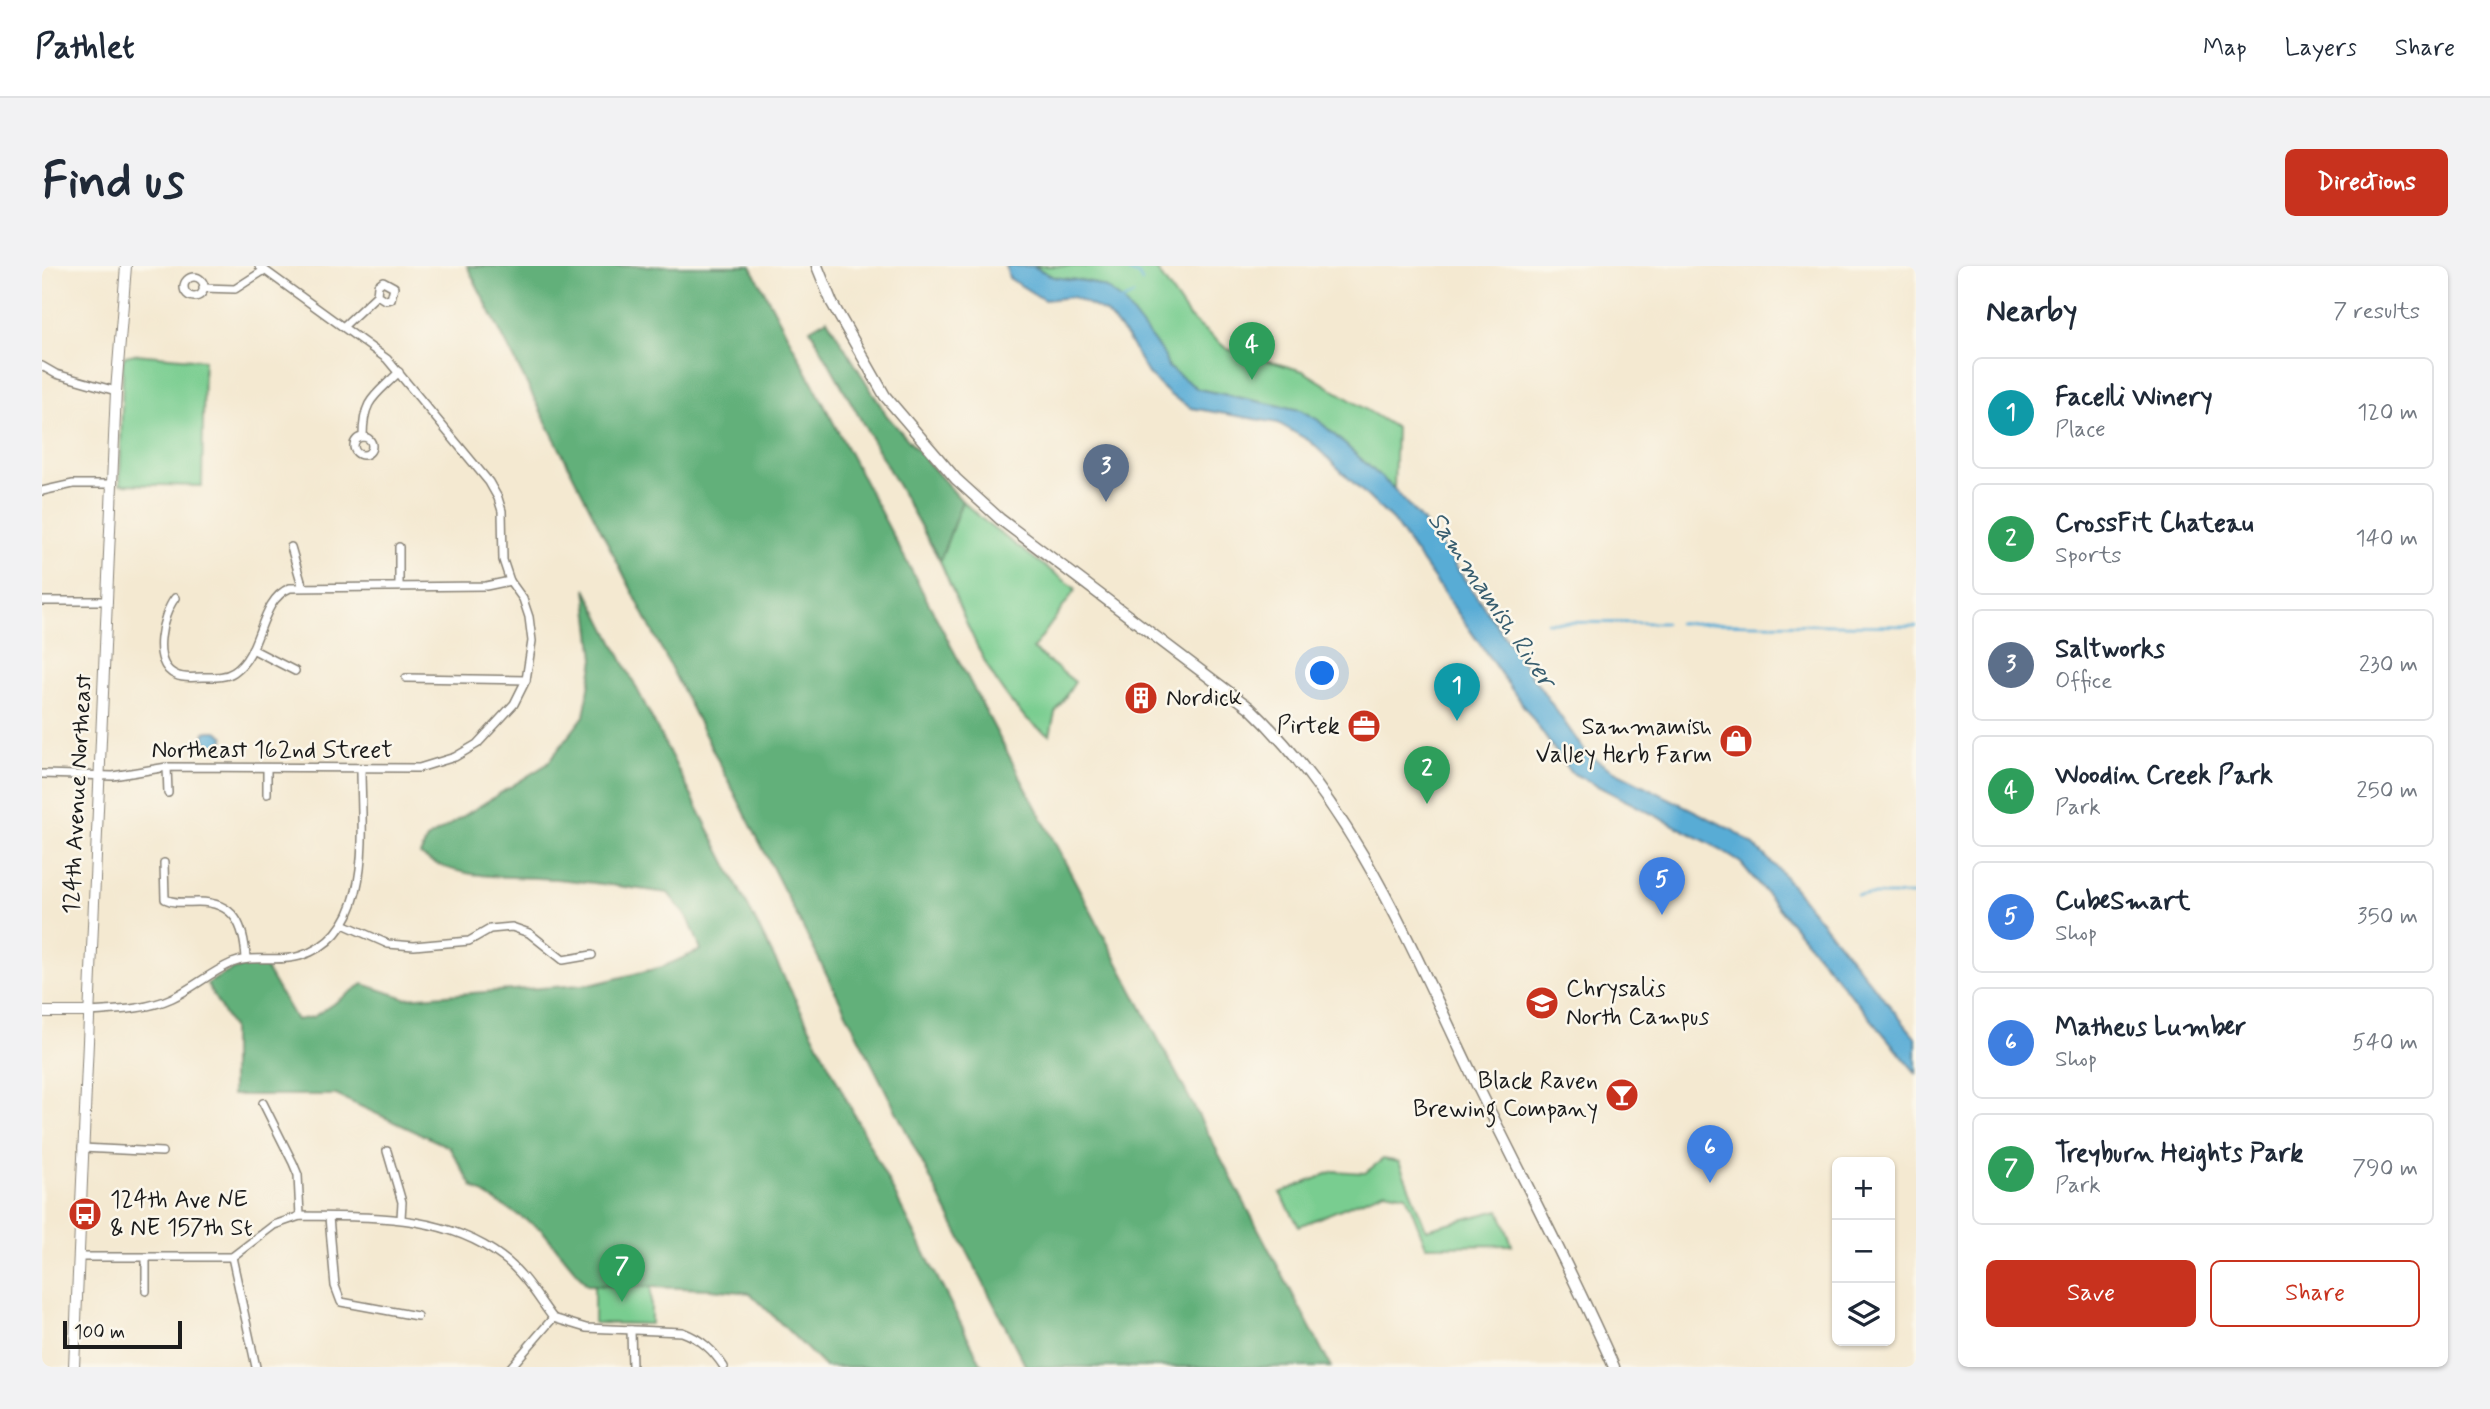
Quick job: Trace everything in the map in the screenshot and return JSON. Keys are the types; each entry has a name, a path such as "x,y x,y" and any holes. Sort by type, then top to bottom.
{"main road":[{"path":"817,266 832,303 885,396 956,479 1000,519 1250,708 1279,736 1322,789 1363,858 1430,987 1614,1367"}],"street":[{"name":"124th Avenue Northeast","path":"74,1367 116,391 126,266"},
{"path":"203,288 235,289 261,268 345,325 399,372 489,481 498,498 503,560 510,581 523,599 529,617 532,641 526,680 406,678"},
{"path":"345,325 377,295"},
{"path":"42,366 56,374 116,391"},
{"path":"363,437 363,412 368,403 399,372"},
{"path":"42,491 74,484 112,484"},
{"path":"291,547 302,585"},
{"path":"399,547 399,585"},
{"path":"174,598 163,614 161,655 167,670 180,677 225,677 235,671 252,649 279,595 302,585 486,586 510,581"},
{"path":"42,601 107,601"},
{"path":"252,649 295,671"},
{"name":"Northeast 162nd Street","path":"42,774 100,776 167,767 419,768 455,757 477,744 514,704 526,680"},
{"path":"167,767 168,793"},
{"path":"267,768 267,794"},
{"path":"42,1012 88,1012 153,1004 246,958 284,960 302,956 329,939 343,924 358,886 360,768"},
{"path":"164,863 165,899 171,902 208,902 230,912 244,930 246,958"},
{"path":"343,924 388,944 414,946 469,941 490,929 512,927 529,933 563,960 592,955"},
{"path":"263,1103 293,1163 300,1216"},
{"path":"82,1148 162,1152"},
{"path":"387,1151 402,1202 401,1219"},
{"path":"79,1257 146,1259 232,1256 274,1226 300,1216 401,1219 457,1234 503,1257 553,1318 575,1326 682,1332 696,1338 724,1367"},
{"path":"329,1217 335,1286 341,1302 417,1316"},
{"path":"232,1256 256,1367"},
{"path":"146,1259 146,1291"},
{"path":"511,1367 553,1318"},
{"path":"631,1330 632,1367"}],"green space":[{"path":"467,266 751,266 1331,1367 1026,1367"},
{"path":"1033,266 1154,266 1190,318 1227,349 1303,371 1396,428 1394,489 1318,420 1300,410 1198,389 1168,367 1164,355 1149,337 1091,282 1053,277"},
{"path":"827,319 887,416 962,501 940,561 810,329"},
{"path":"135,354 204,360 202,486 120,484 123,361 125,356"},
{"path":"962,501 990,526 1076,589 1033,649 1075,682 1055,713 1050,735 1030,721 1012,703 997,682 971,633 940,561"},
{"path":"586,589 983,1367 825,1367 750,1293 587,1285 542,1230 473,1187 449,1147 336,1095 232,1095 232,1028 207,984 235,969 265,967 296,1020 313,1017 363,984 405,998 594,984 662,967 701,950 689,920 668,893 570,880 486,876 452,870 420,855 427,839 547,764 584,716 594,659"},
{"path":"1383,1159 1399,1162 1426,1229 1499,1210 1512,1245 1426,1246 1406,1195 1385,1191 1299,1226 1280,1193 1334,1171 1365,1173"},
{"path":"594,1281 651,1282 651,1324 594,1323"}],"water":[{"path":"1006,266 1033,266 1053,277 1091,282 1106,288 1122,300 1164,355 1168,367 1198,389 1300,410 1318,420 1394,489 1431,531 1586,753 1610,769 1731,829 1754,845 1780,871 1916,1038 1916,1073 1741,863 1709,843 1570,772 1393,521 1311,442 1278,423 1191,408 1170,395 1148,374 1127,337 1105,312 1073,297 1044,300 1009,278"},
{"path":"217,731 224,736 222,751 212,749 204,738 205,732"}],"waterway":[{"path":"1130,266 1129,272 1139,275 1142,282"},
{"path":"1120,302 1133,295"},
{"path":"1547,622 1665,623"},
{"path":"1678,623 1916,626"},
{"path":"1857,895 1916,895"}],"place":[{"name":"Woodin Creek Park","path":"1252,380"},
{"name":"Saltworks","path":"1106,502"},
{"name":"Nordick","path":"1141,698"},
{"name":"Facelli Winery","path":"1457,721"},
{"name":"Pirtek","path":"1364,726"},
{"name":"Sammamish Valley Herb Farm","path":"1736,741"},
{"name":"CrossFit Chateau","path":"1427,804"},
{"name":"CubeSmart","path":"1662,915"},
{"name":"Chrysalis North Campus","path":"1542,1003"},
{"name":"Black Raven Brewing Company","path":"1622,1095"},
{"name":"Matheus Lumber","path":"1710,1183"},
{"name":"124th Ave NE & NE 157th St","path":"85,1214"},
{"name":"Treyburn Heights Park","path":"622,1302"}],"water label":[{"name":"Sammamish River","path":"1491,600"}]}
